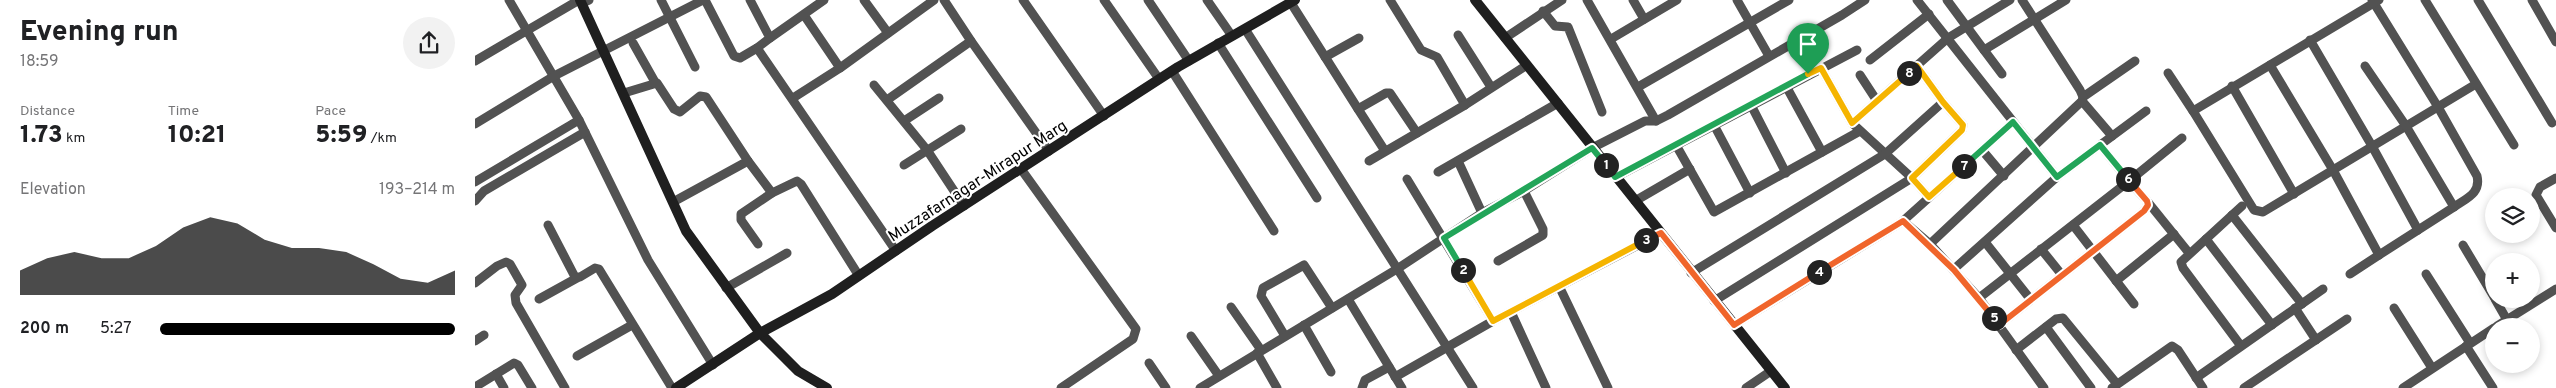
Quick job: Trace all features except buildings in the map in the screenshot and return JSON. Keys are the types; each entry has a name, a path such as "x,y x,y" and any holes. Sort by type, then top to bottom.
{"main road":[{"path":"1475,0 1691,273 1785,388"},
{"path":"583,1 603,51 686,231 760,333 798,371 827,388"},
{"name":"Muzzafarnagar-Mirapur Marg","path":"676,388 760,333 832,294 1159,79 1293,1"}],"street":[{"path":"509,0 579,120 648,260 713,365"},
{"path":"661,0 695,67"},
{"path":"475,124 554,76 704,0 736,58 757,48 824,0"},
{"path":"750,0 770,38"},
{"path":"864,0 887,33"},
{"path":"793,98 840,68 934,0"},
{"path":"945,0 971,41 1049,151"},
{"path":"1023,0 1103,116"},
{"path":"1105,0 1159,79"},
{"path":"1148,0 1189,61"},
{"path":"1207,0 1232,36"},
{"path":"1390,0 1421,50 1437,57 1465,105"},
{"path":"1505,38 1547,6 1562,0"},
{"path":"1587,0 1656,121"},
{"path":"1633,0 1644,19"},
{"path":"1611,40 1677,0"},
{"path":"1737,0 1769,56"},
{"path":"1638,87 1750,24 1776,4 1789,0"},
{"path":"1200,388 1592,148 1645,121 1656,121 1865,0"},
{"path":"1917,0 2057,177"},
{"path":"1947,0 2002,74"},
{"path":"1852,123 1948,38 2010,0"},
{"path":"2022,0 2083,99 2112,136"},
{"path":"1984,50 2066,0"},
{"path":"2425,0 2514,145"},
{"path":"2478,0 2552,124"},
{"path":"2531,0 2556,42"},
{"path":"477,57 583,1"},
{"path":"1293,1 1325,57 1385,152"},
{"path":"2193,111 2375,1 2438,107 2478,181 2476,191 2454,207 2350,274"},
{"path":"1547,6 1555,26 1568,27 1602,112"},
{"path":"1870,60 1929,14"},
{"path":"804,15 840,68"},
{"path":"1245,29 1473,388"},
{"path":"1458,35 1491,88"},
{"path":"1325,57 1359,38"},
{"path":"2309,40 2372,146 2418,230"},
{"path":"887,100 971,41"},
{"path":"633,43 655,82 677,111 682,111 700,96 706,97 748,161 772,193"},
{"path":"1218,43 1317,198"},
{"path":"757,48 896,251"},
{"path":"1615,177 1857,50"},
{"path":"1930,244 2004,176 2083,99 2135,61"},
{"path":"1369,161 1465,105 1527,65"},
{"path":"2270,65 2333,170 2379,255"},
{"path":"1714,301 1912,178 1963,127 1917,66"},
{"path":"2365,66 2406,126 2454,207"},
{"path":"1821,68 1852,123 1912,178 1929,197"},
{"path":"1172,71 1274,231"},
{"path":"2168,73 2254,210 2263,212 2475,84"},
{"path":"1860,75 1877,101"},
{"path":"624,93 655,82"},
{"path":"873,85 927,150 964,206"},
{"path":"1786,86 1822,152"},
{"path":"2233,86 2294,194"},
{"path":"1357,109 1386,93 1391,93 1417,132"},
{"path":"904,121 939,98"},
{"path":"1691,273 1885,154 1943,102"},
{"path":"1438,172 1558,103"},
{"path":"1751,105 1786,173"},
{"path":"1954,270 2057,177 2146,111"},
{"path":"475,182 579,120"},
{"path":"1734,325 1903,221 2013,122"},
{"path":"1714,125 1750,193"},
{"path":"904,165 961,129"},
{"path":"1676,145 1714,212 1860,131"},
{"path":"475,201 484,191 585,132"},
{"path":"1979,298 2182,138"},
{"path":"2100,145 2189,254"},
{"path":"1982,150 2004,176"},
{"path":"673,202 748,161"},
{"path":"1458,161 1482,214"},
{"path":"1021,169 1136,329 1133,339 1061,388"},
{"path":"1635,201 1690,169"},
{"path":"2556,178 2540,187 2536,195 2556,228"},
{"path":"1407,179 1493,321"},
{"path":"758,244 741,220 741,214 772,193 794,182 801,184 859,276"},
{"path":"1498,261 1543,235 1543,229 1524,191"},
{"path":"1999,325 2144,211 2148,205 2147,201"},
{"path":"2241,346 2183,268 2181,262 2242,206"},
{"path":"2232,216 2298,306 2316,340"},
{"path":"1903,221 1930,244 1979,298 2044,388"},
{"path":"548,225 577,278"},
{"path":"2073,225 2134,304"},
{"path":"1395,377 1493,321 1661,233"},
{"path":"2116,281 2173,234"},
{"path":"2206,239 2272,325"},
{"path":"1985,242 2031,300"},
{"path":"2463,244 2485,282"},
{"path":"2041,249 2062,275"},
{"path":"726,288 787,252"},
{"path":"475,283 497,266 506,262 510,264 522,285 515,295 516,303 565,388"},
{"path":"1285,336 1261,296 1263,288 1304,265 1332,308"},
{"path":"539,299 599,268 632,325 676,388"},
{"path":"2426,274 2493,388"},
{"path":"1559,286 1606,388"},
{"path":"2016,350 2060,318 2066,320 2115,386 2172,346 2178,350 2199,385 2241,346 2323,289"},
{"path":"2510,318 2556,289"},
{"path":"1348,299 1402,388"},
{"path":"1231,307 1259,352 1277,388"},
{"path":"2394,308 2432,368"},
{"path":"1511,312 1546,388"},
{"path":"2245,388 2347,319"},
{"path":"1304,324 1331,372"},
{"path":"577,356 632,325"},
{"path":"2046,327 2091,388"},
{"path":"2403,388 2485,334"},
{"path":"475,341 484,335"},
{"path":"1191,336 1219,376"},
{"path":"475,387 517,363 532,388"},
{"path":"1149,363 1167,388"},
{"path":"1362,388 1365,380 1389,367"},
{"path":"1747,388 1771,371"},
{"path":"496,374 504,388"}],"route":[{"path":"1917,66 1936,89 1943,102 1963,125 1962,130 1912,178 1929,197 2013,122 2057,177 2100,145 2147,201 2148,205 2144,211 1999,325 1979,298 1930,244 1903,221 1734,325 1661,233 1493,321 1444,238 1592,148 1615,177 1808,74 1821,68 1852,123 1917,66"}]}
